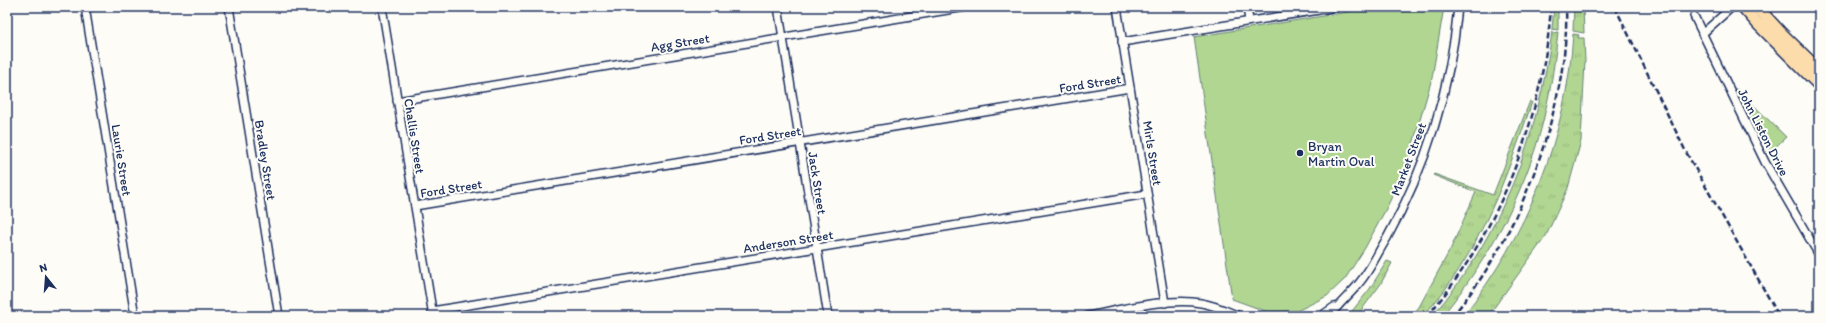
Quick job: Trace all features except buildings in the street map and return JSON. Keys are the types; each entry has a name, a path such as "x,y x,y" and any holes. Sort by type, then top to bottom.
{"main road":[{"path":"1743,7 1819,85"},
{"path":"1757,7 1819,70"}],"street":[{"name":"Laurie Street","path":"85,7 135,316"},
{"name":"Bradley Street","path":"229,7 279,316"},
{"name":"Challis Street","path":"382,7 432,314"},
{"name":"Jack Street","path":"778,7 828,316"},
{"name":"Agg Street","path":"397,101 966,7"},
{"name":"Mirls Street","path":"1117,7 1165,303"},
{"path":"1247,7 1249,21"},
{"path":"1122,42 1338,7"},
{"name":"Market Street","path":"1330,316 1360,282 1380,251 1395,223 1420,167 1446,84 1454,42 1458,7"},
{"path":"1702,34 1732,7"},
{"name":"John Liston Drive","path":"1694,16 1765,162 1816,243 1819,255"},
{"name":"Ford Street","path":"414,206 1130,88"},
{"name":"Anderson Street","path":"432,314 816,248 1147,194"},
{"path":"1087,316 1165,303 1190,301 1202,303 1239,316"},
{"name":"Market Street","path":"1321,316 1340,303"}],"green space":[{"name":"Bryan Martin Oval","path":"1379,7 1444,7 1432,78 1407,165 1387,207 1365,248 1345,279 1327,296 1297,311 1268,312 1232,299 1194,37"},
{"path":"1554,7 1558,7 1558,30 1552,29"},
{"path":"1574,7 1583,7 1584,33 1573,31"},
{"path":"1552,32 1558,32 1548,99 1539,136 1519,191 1492,244 1460,293 1442,316 1432,316 1478,253 1497,219 1513,183 1527,146 1537,109 1546,71"},
{"path":"1573,34 1579,35 1578,38 1584,38 1585,61 1581,141 1568,188 1546,236 1488,316 1463,316 1486,285 1506,253 1524,219 1540,183 1562,110 1569,72"},
{"path":"1735,89 1738,90 1786,137 1770,152"},
{"path":"1530,101 1532,102 1512,159 1489,215 1475,242 1460,268 1423,316 1411,316 1419,307 1451,248 1476,192 1433,175 1434,174 1493,195"},
{"path":"1387,261 1392,263 1380,285 1357,316 1348,316 1369,290"}],"railway":[{"path":"1427,316 1453,283 1476,248 1496,211 1513,172 1539,90 1551,7"},
{"path":"1452,316 1476,286 1498,251 1518,212 1535,171 1549,129 1559,86 1565,45 1566,7"},
{"path":"1615,7 1686,152 1779,316"}],"place":[{"name":"Bryan Martin Oval","path":"1300,153"}]}
